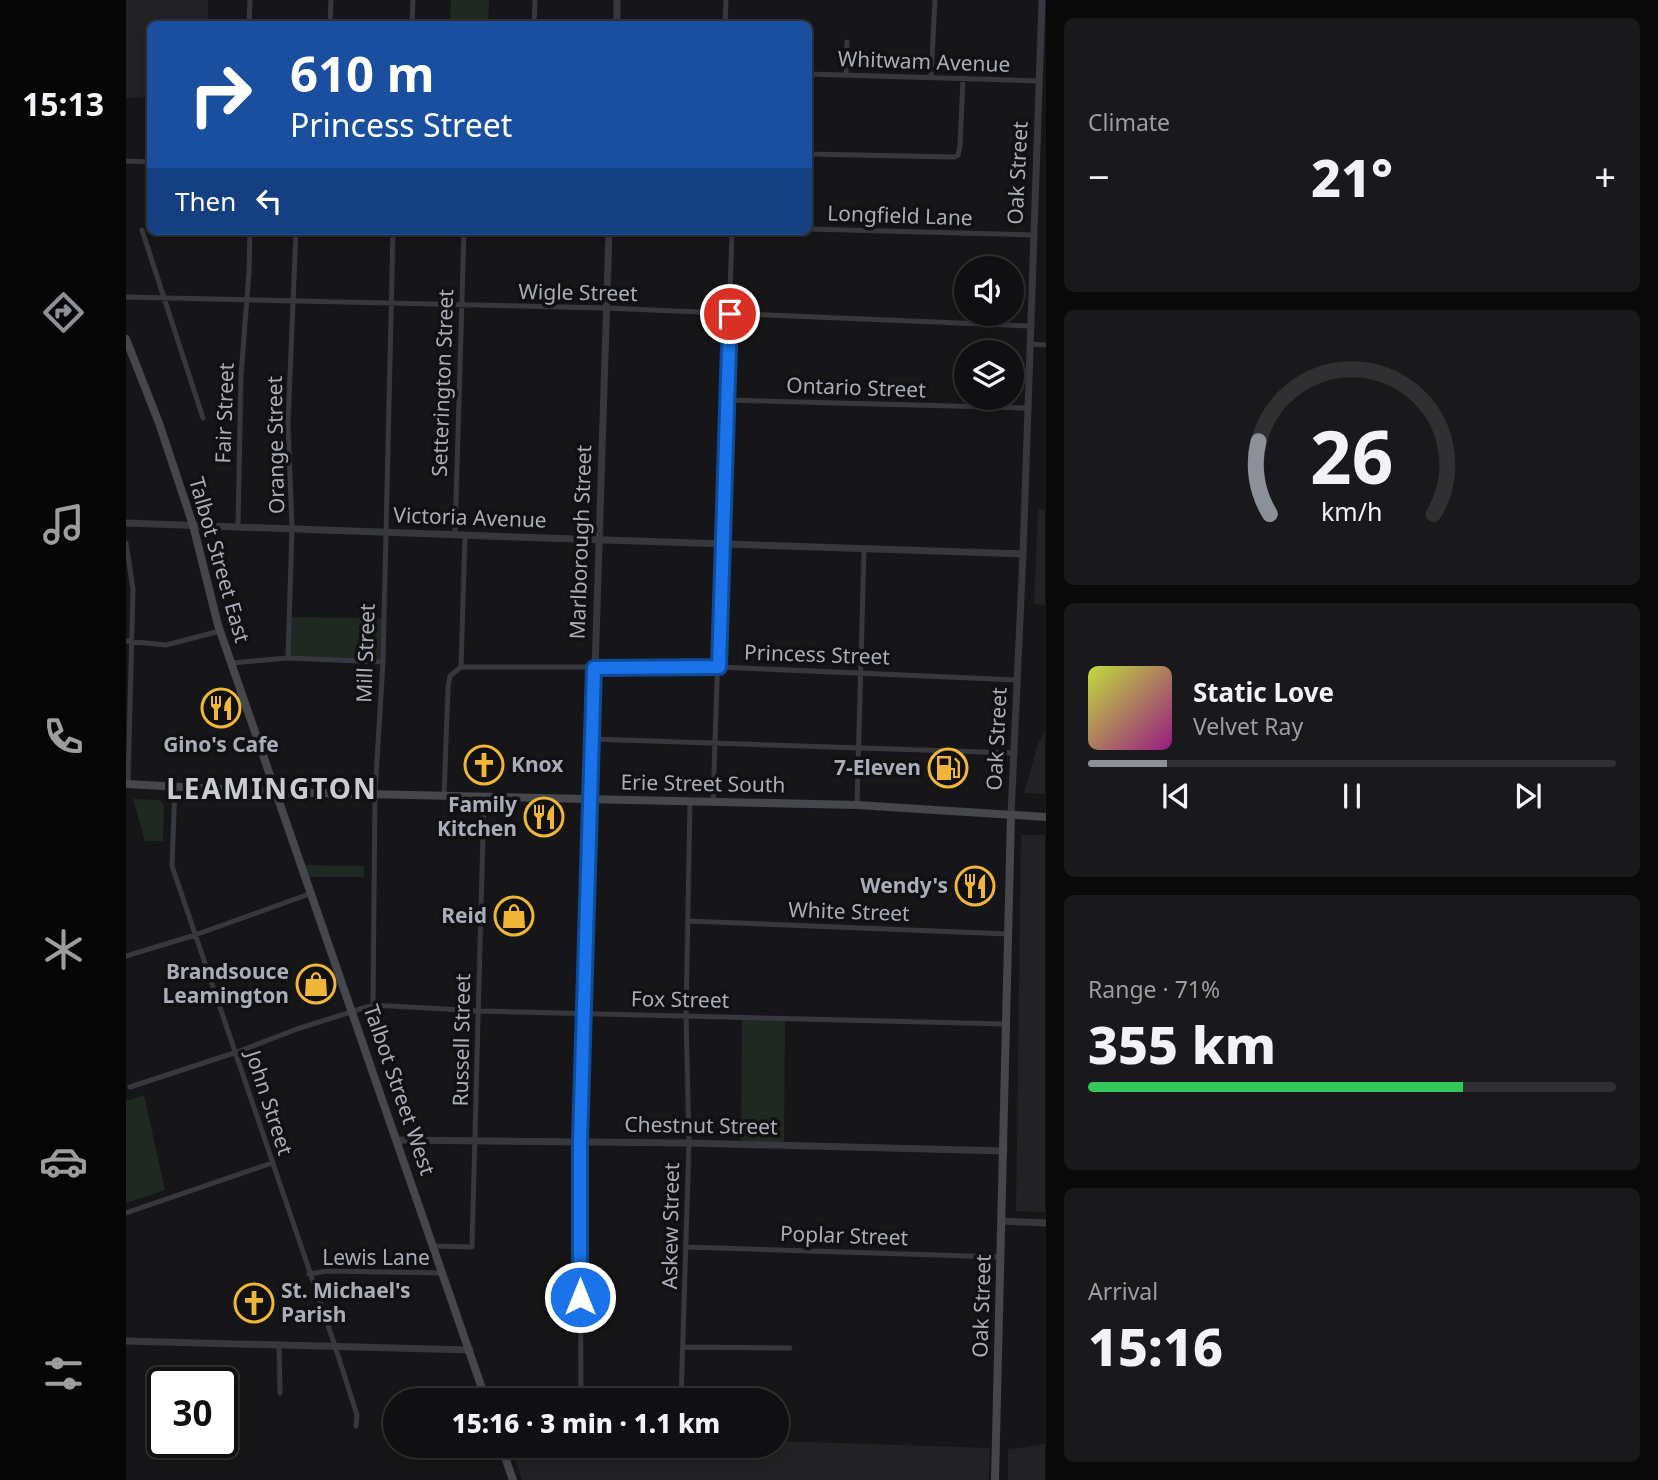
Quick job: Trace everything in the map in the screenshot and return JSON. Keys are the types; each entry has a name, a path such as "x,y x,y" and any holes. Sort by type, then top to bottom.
{"main road":[{"name":"Talbot Street East","path":"126,339 159,423 193,525 220,631 276,792"},
{"name":"Erie Street South","path":"127,784 276,792 857,805 1045,817"},
{"name":"Talbot Street West","path":"276,792 482,1388"},
{"name":"Oak Street","path":"995,1480 1011,816"},
{"path":"505,1458 513,1480"}],"street":[{"path":"249,21 250,0"},
{"path":"330,21 331,0"},
{"path":"412,21 413,0"},
{"path":"534,21 535,0"},
{"path":"617,0 617,21"},
{"path":"725,21 726,0"},
{"path":"931,77 935,0"},
{"name":"Oak Street","path":"1011,816 1033,235 1042,142 1039,81 1043,61 1042,0"},
{"path":"846,75 847,42"},
{"name":"Whitwam Avenue","path":"812,74 1039,81"},
{"path":"812,154 958,155 963,78"},
{"path":"126,162 147,162"},
{"name":"Longfield Lane","path":"812,229 1033,235"},
{"path":"142,230 203,418"},
{"name":"Fair Street","path":"238,527 241,375 250,235"},
{"name":"Orange Street","path":"288,658 292,528 288,424 296,235"},
{"name":"Mill Street","path":"373,1005 375,793 383,662 393,235"},
{"name":"Setterington Street","path":"454,536 464,235"},
{"name":"Marlborough Street","path":"580,1388 580,1141 608,235"},
{"path":"713,801 732,235"},
{"name":"Wigle Street","path":"126,297 605,308 1029,326"},
{"path":"1029,344 1045,345"},
{"name":"Ontario Street","path":"727,400 1027,408"},
{"name":"Victoria Avenue","path":"126,523 1023,554"},
{"path":"444,796 450,676 461,667 465,536"},
{"path":"126,543 133,589 129,641 127,784"},
{"path":"857,805 864,550"},
{"path":"129,641 166,645 220,631"},
{"path":"232,663 288,658 383,662"},
{"name":"Princess Street","path":"461,667 719,667 1017,680"},
{"path":"592,739 1015,752"},
{"name":"John Street","path":"174,786 172,866 335,1346 357,1415 356,1426"},
{"name":"Russell Street","path":"434,1246 472,1247 484,796"},
{"name":"Askew Street","path":"682,1388 689,1143 686,1016 690,801"},
{"path":"126,957 312,893"},
{"name":"White Street","path":"689,921 1008,934"},
{"name":"Fox Street","path":"130,1087 373,1005 478,1011 1006,1024"},
{"name":"Chestnut Street","path":"398,1140 580,1141 1004,1151"},
{"path":"126,1213 272,1163"},
{"path":"1002,1222 1045,1223"},
{"name":"Poplar Street","path":"686,1247 1001,1256"},
{"name":"Lewis Lane","path":"309,1274 327,1270 443,1273"},
{"path":"126,1341 470,1350"},
{"path":"279,1344 280,1393"},
{"path":"684,1347 790,1348"}],"shaded area":[{"path":"126,0 208,0 208,21 147,21 147,97 126,98"},
{"path":"451,0 489,0 488,21 450,21"},
{"path":"1038,509 1045,510 1045,605 1034,604"},
{"path":"289,617 384,618 383,662 288,658"},
{"path":"1045,730 1045,794 1024,793 1038,744"},
{"path":"133,799 159,800 164,805 163,841 145,841"},
{"path":"1021,835 1045,835 1045,1212 1016,1211"},
{"path":"302,865 364,866 364,877 306,877"},
{"path":"742,1017 785,1018 784,1145 741,1145"},
{"path":"144,1095 165,1190 126,1203 126,1099 127,1101"},
{"path":"789,1441 990,1448 989,1480 522,1480 515,1458 789,1458"},
{"path":"1045,1444 1045,1480 1008,1480 1008,1450"}],"place":[{"name":"Gino's Cafe","path":"221,708"},
{"name":"Knox","path":"484,765"},
{"name":"7-Eleven","path":"948,768"},
{"name":"Family Kitchen","path":"544,817"},
{"name":"Wendy's","path":"975,886"},
{"name":"Reid","path":"514,916"},
{"name":"Brandsouce Leamington","path":"316,984"},
{"name":"St. Michael's Parish","path":"254,1303"}],"district":[{"name":"LEAMINGTON","path":"272,789"}],"route":[{"path":"580,1297 580,1141 594,668 719,667 730,314"}]}
